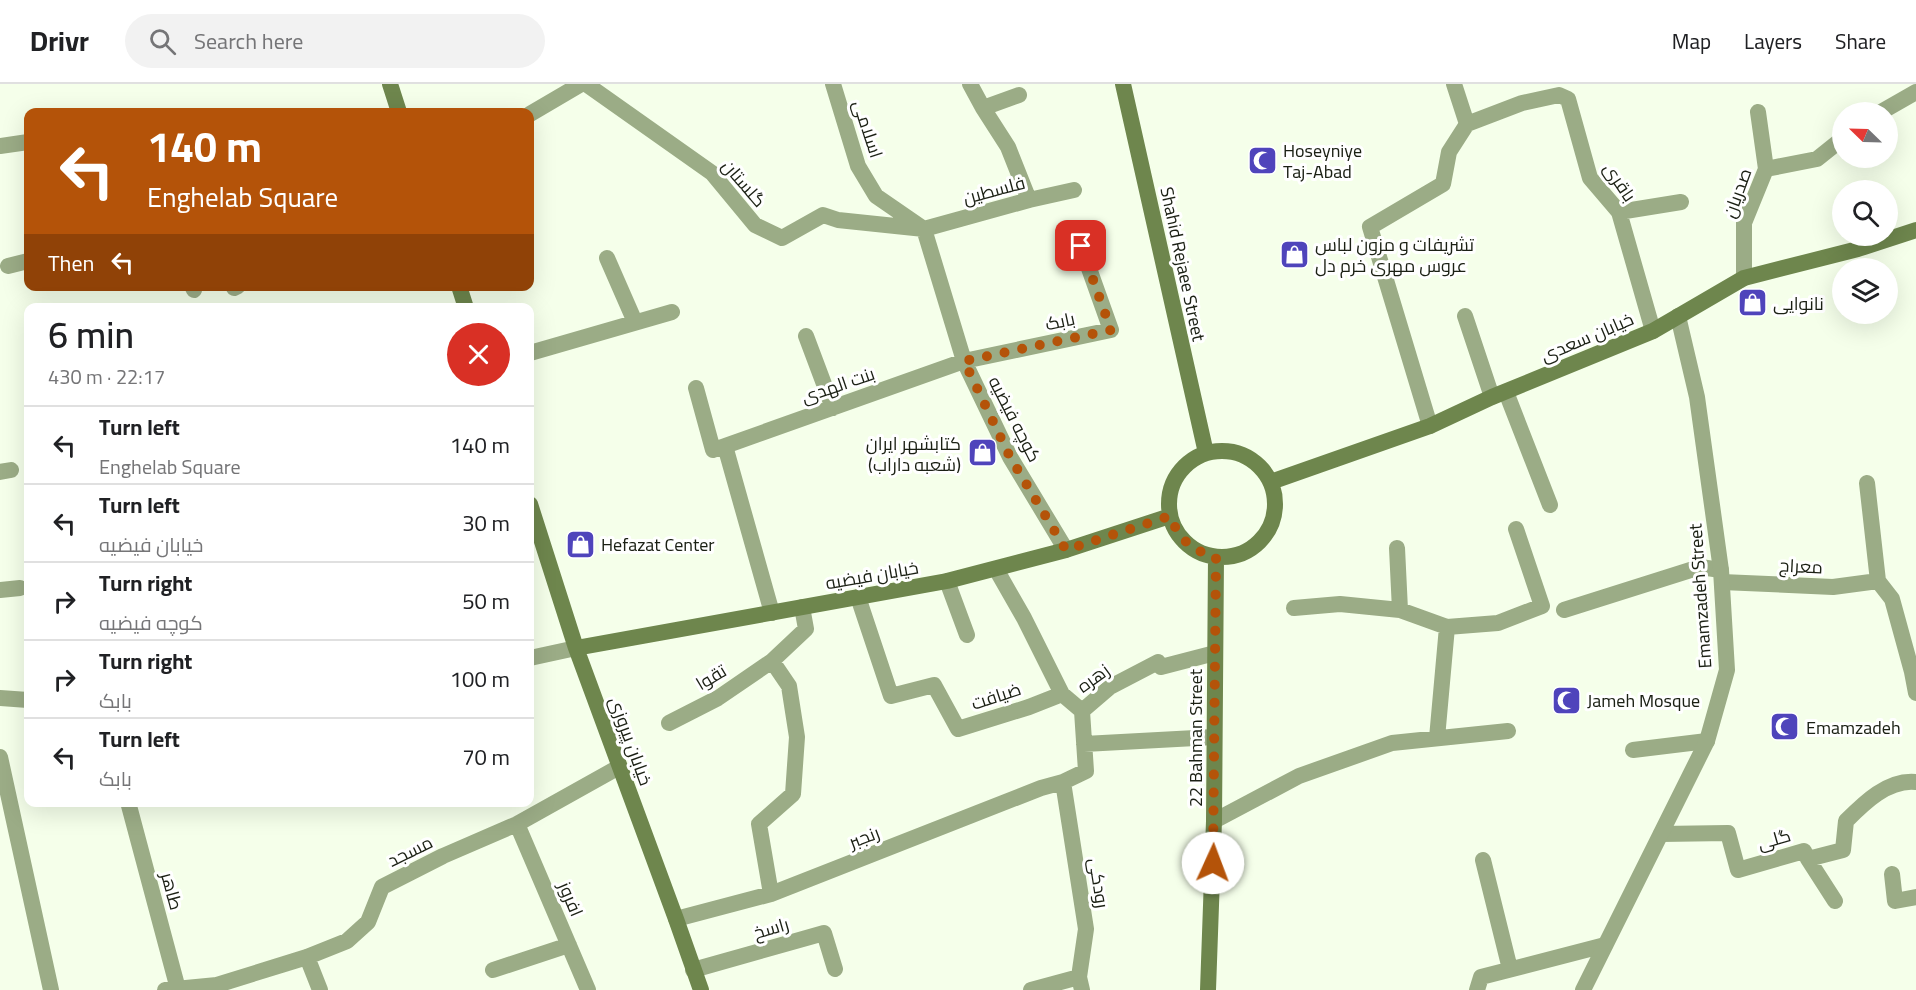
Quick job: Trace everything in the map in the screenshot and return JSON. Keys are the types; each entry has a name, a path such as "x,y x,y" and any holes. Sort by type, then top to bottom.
{"main road":[{"path":"390,84 398,108"},
{"name":"Shahid Rejaee Street","path":"1123,84 1206,453"},
{"name":"خیابان سعدی","path":"1271,482 1430,426 1499,394 1653,331 1744,278 1858,249 1916,230"},
{"path":"1227,450 1248,457 1265,471 1271,482 1275,497 1275,513 1270,528 1260,542 1247,551 1232,557 1216,557 1198,551 1182,539 1174,528 1170,516 1169,500 1172,485 1180,471 1192,460 1206,453 1227,450"},
{"name":"خیابان فیضیه","path":"576,648 948,581 1066,550 1170,516"},
{"name":"خیابان پیروزی","path":"534,517 576,648 700,990"},
{"name":"22 Bahman Street","path":"1208,990 1214,821 1216,557"}],"street":[{"path":"534,112 581,84"},
{"name":"گلستان","path":"586,84 712,173 755,225 782,238 823,215 838,220 924,229"},
{"name":"اسلامی","path":"833,84 858,166 876,196 924,229"},
{"path":"970,84 1008,147 1029,200"},
{"path":"1430,426 1370,227 1443,184 1449,152 1467,124 1454,84"},
{"name":"باقری","path":"1467,124 1559,89 1568,99 1590,178 1619,212 1653,331"},
{"path":"1898,102 1916,92"},
{"path":"983,108 1019,95"},
{"path":"1758,112 1766,169"},
{"path":"0,146 24,143"},
{"name":"صدریان","path":"1744,278 1744,224 1766,169 1817,159 1832,146"},
{"name":"فلسطین","path":"924,229 1074,190"},
{"path":"1619,212 1681,202"},
{"name":"کوچه فیضیه","path":"924,229 964,361 1010,457 1066,550"},
{"name":"بابک","path":"964,361 1111,330 1081,246"},
{"path":"607,258 635,322"},
{"path":"8,266 24,262"},
{"path":"534,352 672,312"},
{"path":"1465,316 1550,505"},
{"name":"Emamzadeh Street","path":"1583,990 1707,741 1727,670 1721,576 1697,397 1678,316"},
{"path":"806,336 833,408"},
{"name":"بنت الهدی","path":"725,446 964,361"},
{"path":"696,388 713,450 725,446 772,613"},
{"path":"1867,483 1878,581 1892,599 1914,671 1916,693"},
{"path":"1294,609 1340,603 1400,610 1447,627 1498,623 1542,606 1516,530"},
{"path":"1397,548 1400,610"},
{"name":"معراج","path":"1564,610 1700,567 1721,576 1833,587 1878,581"},
{"name":"زهره","path":"996,569 1024,618 1062,694 1082,711 1110,687 1158,662 1161,667 1215,653"},
{"path":"948,581 967,635"},
{"path":"0,590 20,588"},
{"name":"ضیافت","path":"858,597 891,696 934,685 958,729 1062,694"},
{"name":"تقوا","path":"669,723 718,698 772,661 806,629 802,607"},
{"path":"1437,738 1447,627"},
{"path":"534,657 576,648"},
{"path":"771,894 759,824 793,794 797,737 789,686 772,661"},
{"path":"0,698 24,700"},
{"path":"1082,711 1084,744 1214,737"},
{"path":"1214,821 1299,776 1392,743 1508,731"},
{"path":"1633,750 1707,741"},
{"name":"رنجبر","path":"676,919 771,894 1041,788 1063,782 1086,771 1084,744"},
{"path":"0,757 51,990"},
{"name":"مسجد","path":"171,989 217,985 308,957 347,941 368,922 382,887 443,856 517,824 619,767"},
{"name":"گلی","path":"1661,834 1728,833 1738,870 1804,851 1808,859 1843,850 1846,821 1864,803 1886,788 1910,781 1916,782"},
{"name":"رودکی","path":"1063,782 1086,929 1081,983"},
{"name":"طاهر","path":"129,807 171,989"},
{"name":"افروز","path":"517,824 588,990"},
{"path":"1808,859 1835,901"},
{"path":"1483,860 1510,969"},
{"path":"1892,874 1895,901 1916,897"},
{"name":"راسخ","path":"693,970 824,933 836,969"},
{"path":"493,970 569,945"},
{"path":"1477,990 1481,977 1605,945"},
{"path":"308,957 320,990"},
{"path":"1031,990 1081,983"}],"place":[{"name":"Hoseyniye Taj-Abad","path":"1262,160"},
{"name":"تشریفات و مزون لباس عروس مهری خرم دل","path":"1294,254"},
{"name":"نانوایی","path":"1752,303"},
{"name":"کتابشهر ایران (شعبه داراب)","path":"982,453"},
{"name":"Hefazat Center","path":"580,544"},
{"name":"Jameh Mosque","path":"1566,700"},
{"name":"Emamzadeh","path":"1785,727"}],"route":[{"path":"1081,246 1111,330 964,361 1010,457 1066,550 1170,516 1174,528 1192,548 1216,557 1213,863"}]}
